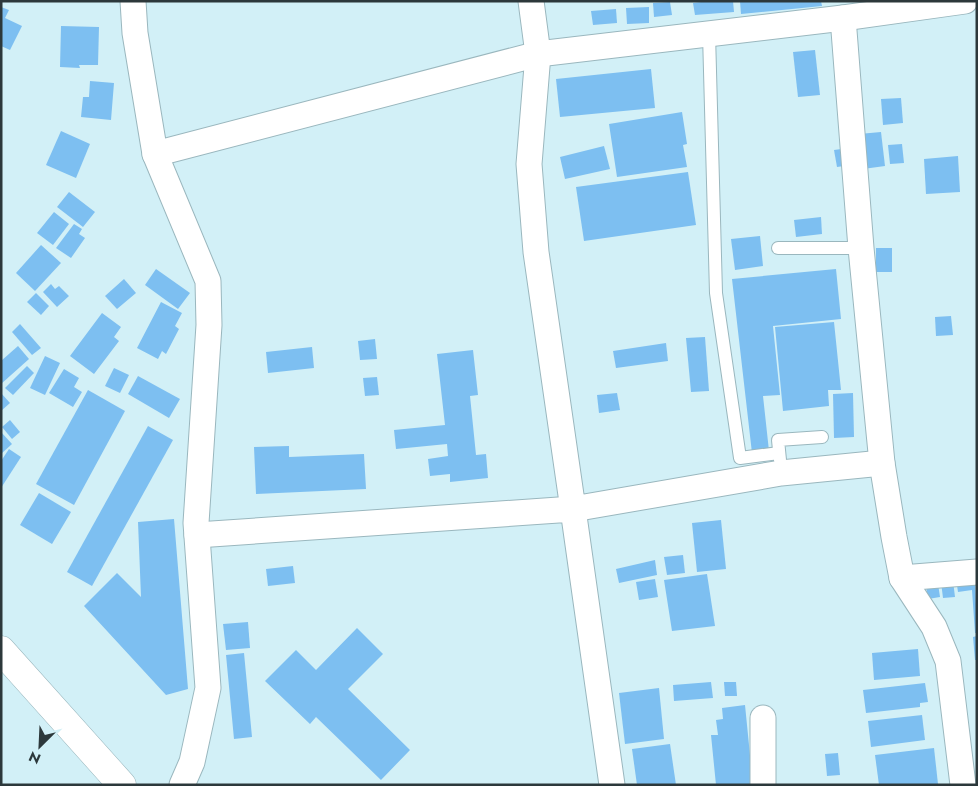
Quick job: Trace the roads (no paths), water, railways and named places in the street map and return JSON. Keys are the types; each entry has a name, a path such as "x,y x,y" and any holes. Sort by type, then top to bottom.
{"highway":[{"path":"1,650 122,785"}],"street":[{"path":"133,1 135,33 155,154 208,281 209,325 196,523 208,688 192,762 182,785"},
{"path":"531,1 538,54 529,164 536,252 612,785"},
{"path":"155,154 538,54 843,18 966,1"},
{"path":"843,18 861,248 882,462 902,578 934,627 948,661 963,785"},
{"path":"197,536 573,509 780,463 882,462"},
{"path":"902,578 977,572"},
{"path":"763,718 764,785"}],"lane":[{"path":"709,34 716,293 740,458 780,463 778,440 822,437"},
{"path":"778,248 861,248"}]}
